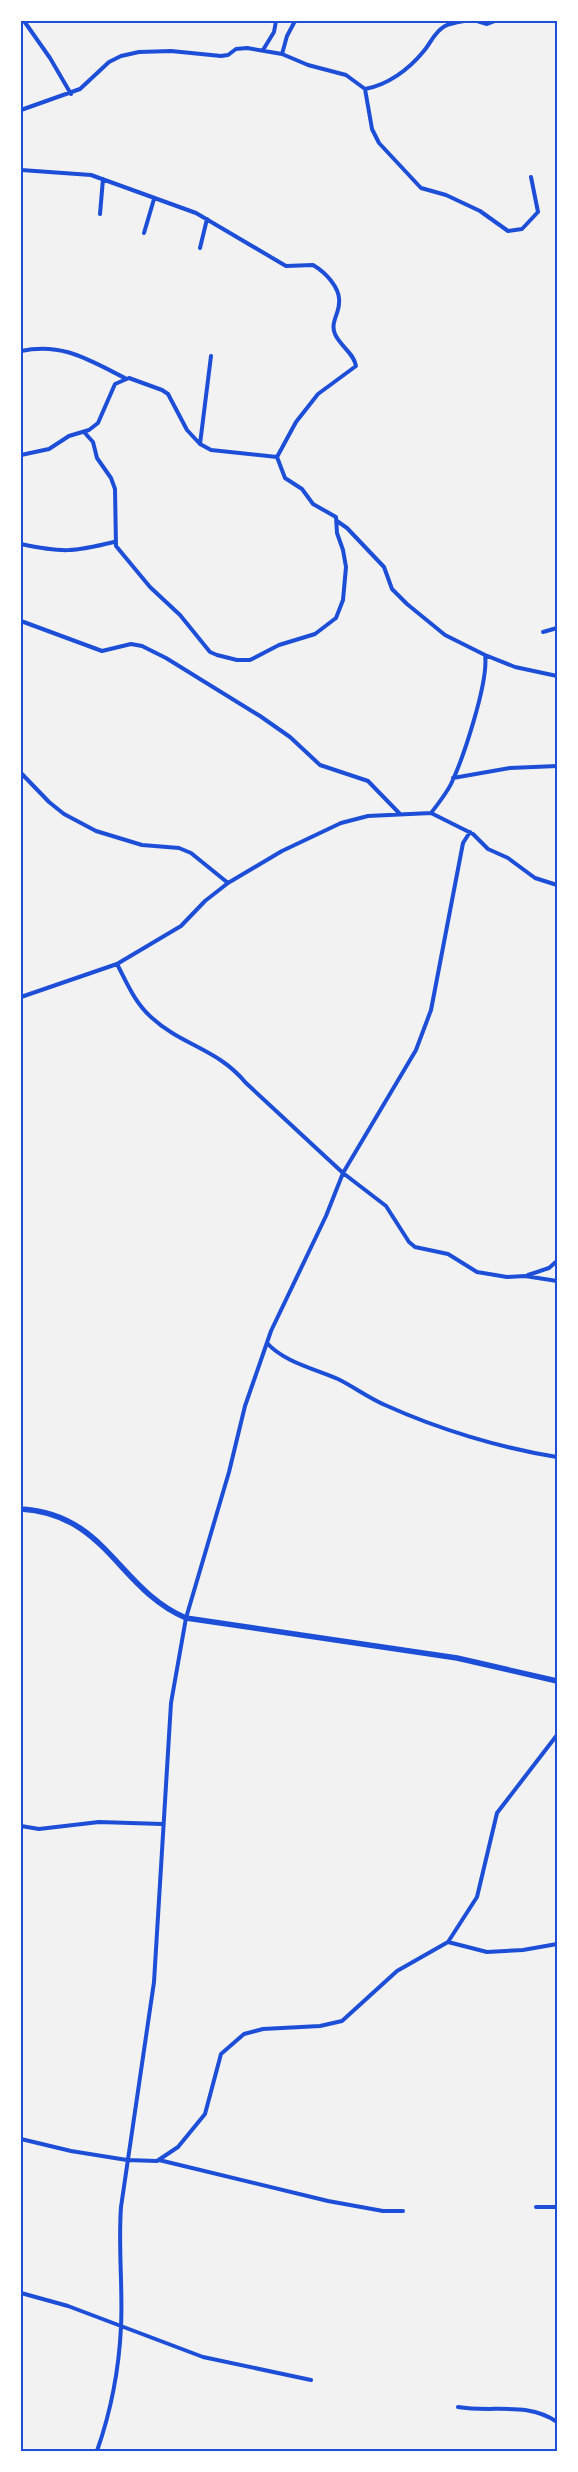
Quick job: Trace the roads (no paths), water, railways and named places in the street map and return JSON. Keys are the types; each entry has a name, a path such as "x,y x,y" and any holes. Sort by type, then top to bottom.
{"main road":[{"path":"21,1509 48,1512 70,1521 84,1530 101,1543 151,1598 170,1611 186,1618 456,1658 557,1681"}],"street":[{"path":"24,21 50,58 71,94"},
{"path":"263,50 274,32 276,21"},
{"path":"282,54 287,36 295,21"},
{"path":"365,89 384,83 407,68 423,52 434,35 445,26 464,21"},
{"path":"477,21 488,24 495,21"},
{"path":"21,110 71,94 80,89 109,62 139,52 171,51 221,56 228,55 236,49 263,50 282,54 308,65 346,75 365,89 372,129 380,143 421,188 446,195 480,211 504,230 512,232 522,229 538,212 531,177"},
{"path":"21,170 82,172 103,179 196,213 286,266 313,265 321,269 333,284 339,298 334,331 338,340 355,361 356,366 318,394 296,422 277,457 285,478 302,489 313,504 334,514 337,521 337,533 343,550 346,580 343,600 336,618 315,634 279,645 250,660 224,657 210,652 180,615 144,581 117,548 114,542 115,488 111,478 97,458 93,442 84,432"},
{"path":"100,214 103,179"},
{"path":"144,233 154,199"},
{"path":"200,248 207,219"},
{"path":"21,352 42,348 75,354 125,378 137,379 168,394 187,430 200,444 221,452 277,457"},
{"path":"200,444 211,356"},
{"path":"21,455 49,450 70,436 84,432 98,423 115,384 125,378"},
{"path":"337,521 347,528 384,567 392,589 445,635 485,655 515,667 557,676"},
{"path":"21,544 66,552 114,542"},
{"path":"21,621 102,651 131,644 142,646 166,658 260,716 290,737 320,765 368,781 400,814"},
{"path":"543,632 557,628"},
{"path":"431,813 454,778 461,762 483,682 485,655"},
{"path":"454,778 510,768 557,766"},
{"path":"21,773 49,802 64,814 96,831 142,844 179,848 191,853 228,883"},
{"path":"21,997 117,964 181,926 205,901 228,883 282,851 341,823 376,814 431,813 470,832 488,849 508,858 535,878 557,884"},
{"path":"97,2451 114,2392 121,2326 118,2244 127,2160 154,1982 162,1824 171,1703 186,1618 229,1472 245,1406 267,1343 294,1280 326,1216 343,1172 416,1050 423,1033 433,1000 463,843 470,832"},
{"path":"117,964 141,1007 152,1018 174,1034 222,1058 234,1068 246,1083 343,1172 386,1206 409,1242 415,1247 448,1254 477,1272 557,1281"},
{"path":"525,1276 550,1268 557,1261"},
{"path":"267,1343 277,1352 340,1380 384,1405 496,1445 557,1457"},
{"path":"160,2160 178,2147 203,2119 221,2054 244,2034 263,2029 320,2026 342,2021 397,1971 448,1942 477,1897 497,1813 557,1735"},
{"path":"21,1826 39,1829 99,1822 162,1824"},
{"path":"448,1942 487,1952 523,1950 557,1944"},
{"path":"21,2140 71,2151 127,2160 160,2160 328,2201 383,2211 403,2211"},
{"path":"536,2207 557,2207"},
{"path":"21,2293 68,2306 203,2357 311,2380"},
{"path":"458,2407 480,2410 521,2408 536,2411 557,2422"}]}
